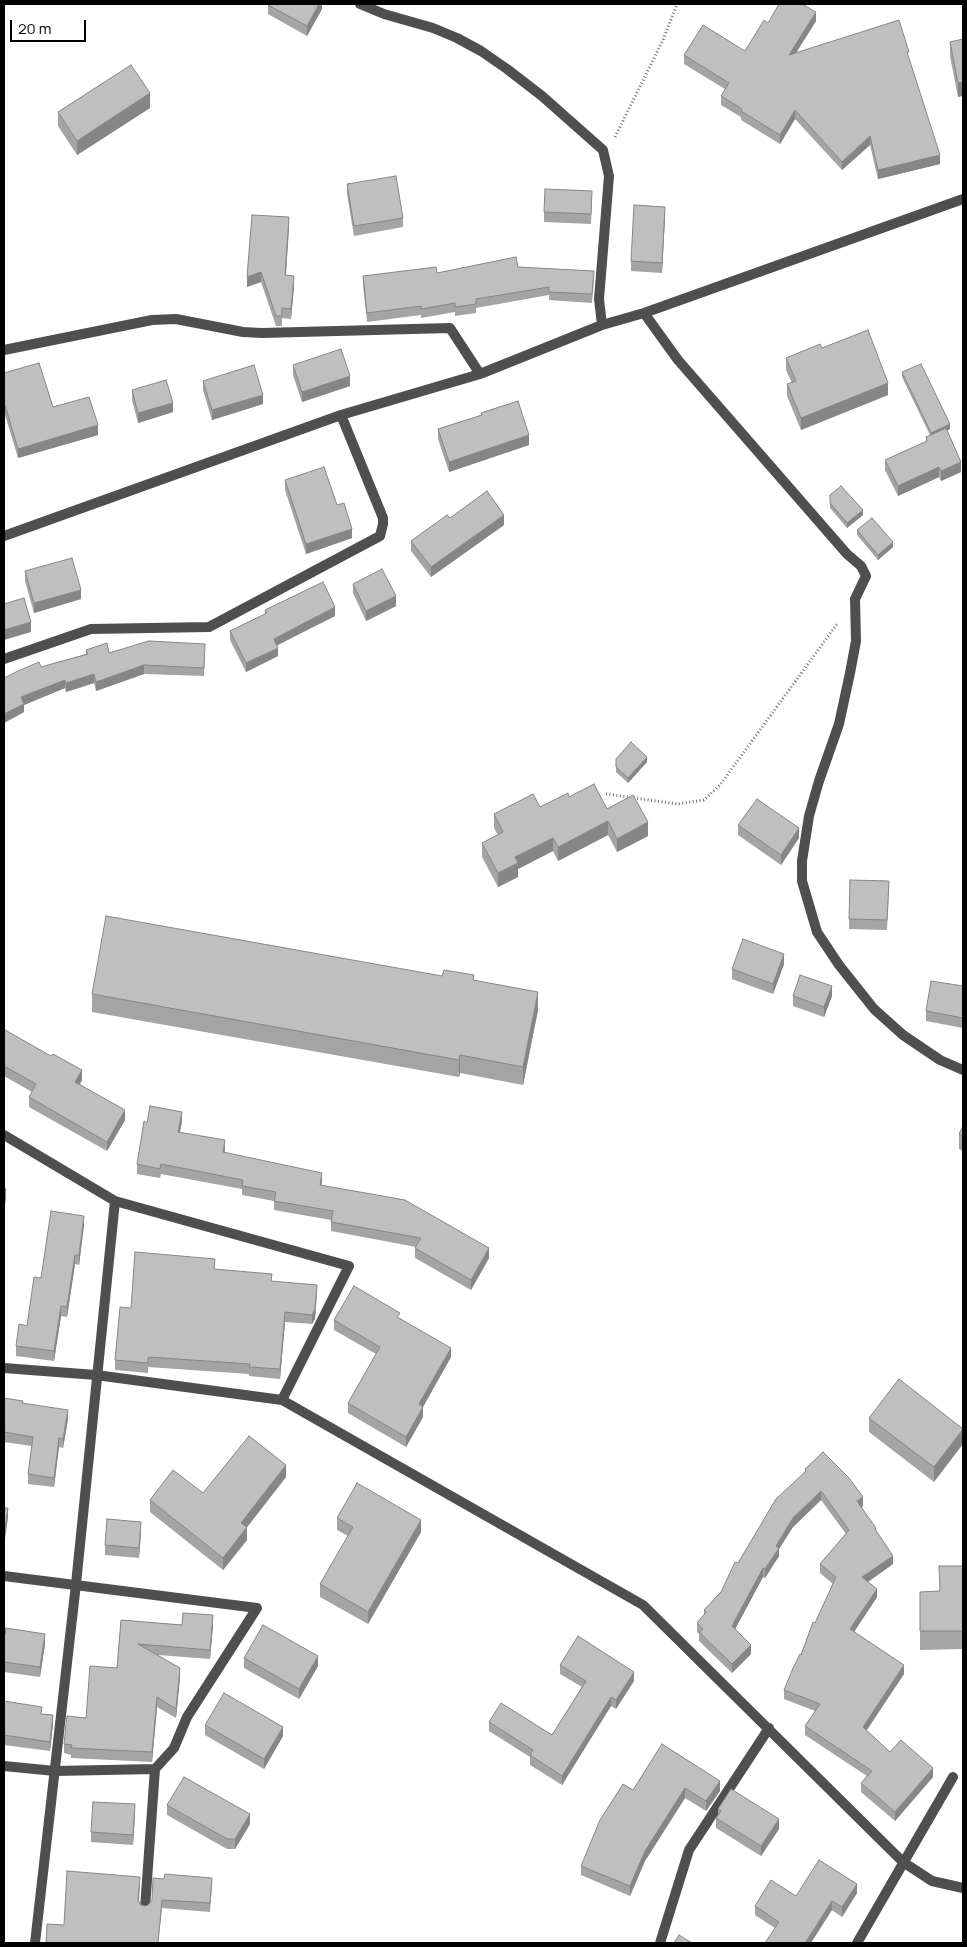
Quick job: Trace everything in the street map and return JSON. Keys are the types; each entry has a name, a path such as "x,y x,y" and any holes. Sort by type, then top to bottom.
{"street":[{"path":"360,4 384,14 433,28 457,38 481,52 542,96 603,150 609,176 599,299 602,325"},
{"path":"4,536 341,414 480,374 602,325 644,313 963,199"},
{"path":"644,313 678,360 847,554 861,566 866,576 855,599 856,642 839,724 819,781 810,816 802,861 802,880 818,932 858,990 874,1009 904,1035 940,1060 963,1070"},
{"path":"4,350 152,320 176,319 243,332 262,333 450,328 480,374"},
{"path":"4,659 91,629 209,627 380,536 383,518 341,414"},
{"path":"4,1134 115,1201 349,1266 282,1400"},
{"path":"35,1943 76,1584 115,1201"},
{"path":"4,1368 96,1375 282,1400 644,1605 903,1862 932,1881 963,1888"},
{"path":"4,1576 257,1608 187,1716 174,1748 155,1769 145,1908"},
{"path":"660,1943 689,1850 769,1728"},
{"path":"4,1766 55,1771 155,1769"},
{"path":"857,1943 953,1777"}],"path":[{"path":"603,150 611,145 616,136 663,40 677,4"},
{"path":"606,794 678,804 704,800 720,785 855,599"}],"building":[{"path":"269,4 319,4 307,26"},
{"path":"779,4 802,4 816,12 789,55 899,20 909,52 907,52 940,155 878,170 870,136 842,162 795,110 780,135 721,96 729,83 684,55 703,25 745,51 764,20 768,23"},
{"path":"963,39 963,82 958,83 950,42"},
{"path":"131,65 150,93 77,141 58,112"},
{"path":"396,176 403,218 354,226 347,184"},
{"path":"545,189 592,191 591,214 544,212"},
{"path":"634,205 665,207 662,263 631,261"},
{"path":"252,215 289,217 285,275 294,276 291,309 282,308 282,316 276,316 261,272 247,277"},
{"path":"516,257 518,267 594,271 592,294 549,292 549,287 476,299 476,304 455,307 455,303 421,309 421,306 367,313 363,276 436,267 437,273"},
{"path":"868,330 888,383 801,418 787,384 796,381 786,358 820,344 822,348"},
{"path":"341,349 350,376 302,392 293,365"},
{"path":"39,363 53,407 89,397 98,425 18,449 4,406 4,373"},
{"path":"921,364 950,424 931,433 902,372"},
{"path":"254,365 263,395 212,410 203,381"},
{"path":"166,380 173,403 138,413 132,390"},
{"path":"518,401 529,435 449,462 438,429"},
{"path":"946,428 961,462 941,471 939,467 898,486 885,460 927,441 926,437"},
{"path":"324,467 337,505 344,503 352,529 306,544 285,480"},
{"path":"841,486 863,510 847,523 830,503 830,495"},
{"path":"487,491 504,515 431,567 411,541 447,515 450,518"},
{"path":"872,518 893,542 878,555 857,530"},
{"path":"72,558 81,590 34,603 25,571"},
{"path":"382,569 396,596 366,611 353,584"},
{"path":"323,582 335,607 274,639 278,648 246,663 230,631 267,613 265,610"},
{"path":"24,598 31,622 4,630 4,604"},
{"path":"149,641 205,644 204,668 144,665 96,682 94,674 66,683 65,680 21,697 24,704 4,714 4,678 39,662 41,667 88,654 86,650 107,643 109,653"},
{"path":"631,742 647,757 628,778 616,767 616,759"},
{"path":"594,784 607,809 633,795 648,822 617,839 608,821 558,847 553,838 515,857 518,863 498,873 482,843 503,832 494,814 533,794 540,807 568,793 569,797"},
{"path":"757,799 799,828 781,855 738,825"},
{"path":"850,880 889,881 887,920 849,919"},
{"path":"106,916 442,976 444,970 474,975 473,980 538,992 523,1067 460,1055 459,1060 92,994"},
{"path":"743,939 784,954 773,984 732,969"},
{"path":"800,975 832,986 824,1007 793,996"},
{"path":"931,981 963,986 963,1018 926,1011"},
{"path":"5,1030 51,1056 53,1054 82,1070 75,1082 125,1110 107,1142 29,1097 36,1084 4,1066"},
{"path":"150,1106 182,1112 178,1132 225,1140 223,1152 322,1173 320,1185 405,1200 489,1248 471,1280 415,1248 421,1238 331,1222 333,1211 274,1201 276,1192 242,1186 243,1180 161,1164 160,1169 137,1164 144,1121 147,1123"},
{"path":"963,1126 963,1137 959,1134"},
{"path":"51,1211 84,1216 79,1255 75,1255 67,1307 61,1306 54,1351 16,1346 19,1324 27,1326 34,1277 41,1278"},
{"path":"135,1252 215,1259 214,1269 272,1274 271,1281 317,1285 315,1309 312,1315 285,1312 280,1369 249,1367 250,1364 148,1357 148,1363 115,1360 120,1307 131,1308"},
{"path":"354,1286 400,1313 397,1317 451,1348 419,1404 423,1407 406,1437 348,1403 380,1347 334,1320"},
{"path":"899,1379 963,1429 934,1467 869,1418"},
{"path":"4,1398 23,1401 22,1403 68,1410 63,1439 59,1438 54,1478 28,1474 33,1437 4,1432"},
{"path":"249,1436 286,1465 241,1523 247,1527 223,1558 150,1500 173,1470 203,1493"},
{"path":"823,1452 849,1478 863,1497 857,1501 893,1556 862,1577 877,1589 850,1629 904,1665 863,1727 890,1752 901,1740 933,1768 895,1812 861,1783 872,1771 805,1726 820,1704 784,1690 793,1668 801,1655 813,1622 815,1623 836,1577 820,1564 849,1530 821,1491 793,1518 776,1546 779,1548 765,1569 763,1568 732,1626 751,1645 732,1664 699,1632 703,1629 697,1623 706,1612 704,1610 721,1592 735,1562 738,1563 776,1499"},
{"path":"357,1483 421,1520 368,1612 320,1584 353,1527 337,1518"},
{"path":"4,1508 8,1508 4,1536"},
{"path":"107,1519 141,1522 139,1548 105,1545"},
{"path":"939,1566 963,1566 963,1631 920,1631 920,1592 940,1591"},
{"path":"183,1613 213,1615 210,1650 138,1644 180,1668 176,1709 157,1697 152,1752 71,1748 72,1745 64,1744 67,1716 86,1718 90,1666 117,1668 121,1620 182,1625"},
{"path":"263,1625 318,1656 299,1689 244,1658"},
{"path":"6,1628 45,1634 40,1667 4,1662 4,1634"},
{"path":"578,1636 634,1672 616,1700 611,1697 562,1776 530,1755 533,1750 489,1722 501,1703 552,1735 586,1681 560,1665"},
{"path":"224,1693 283,1727 264,1759 205,1725"},
{"path":"4,1701 42,1707 41,1714 53,1715 50,1742 4,1735"},
{"path":"662,1744 720,1781 706,1801 685,1788 645,1851 630,1886 581,1866 600,1820 623,1784 633,1790"},
{"path":"184,1777 250,1814 235,1839 227,1839 167,1805"},
{"path":"731,1789 779,1819 761,1846 716,1818 721,1811 718,1809"},
{"path":"93,1802 135,1804 133,1835 91,1832"},
{"path":"819,1860 857,1884 842,1907 832,1901 805,1943 765,1943 779,1922 755,1906 771,1880 796,1896"},
{"path":"67,1871 140,1877 138,1900 141,1905 145,1906 152,1900 153,1878 164,1879 165,1874 212,1878 210,1903 162,1900 158,1943 46,1943 47,1924 64,1925"},
{"path":"679,1935 692,1943 674,1943"}]}
